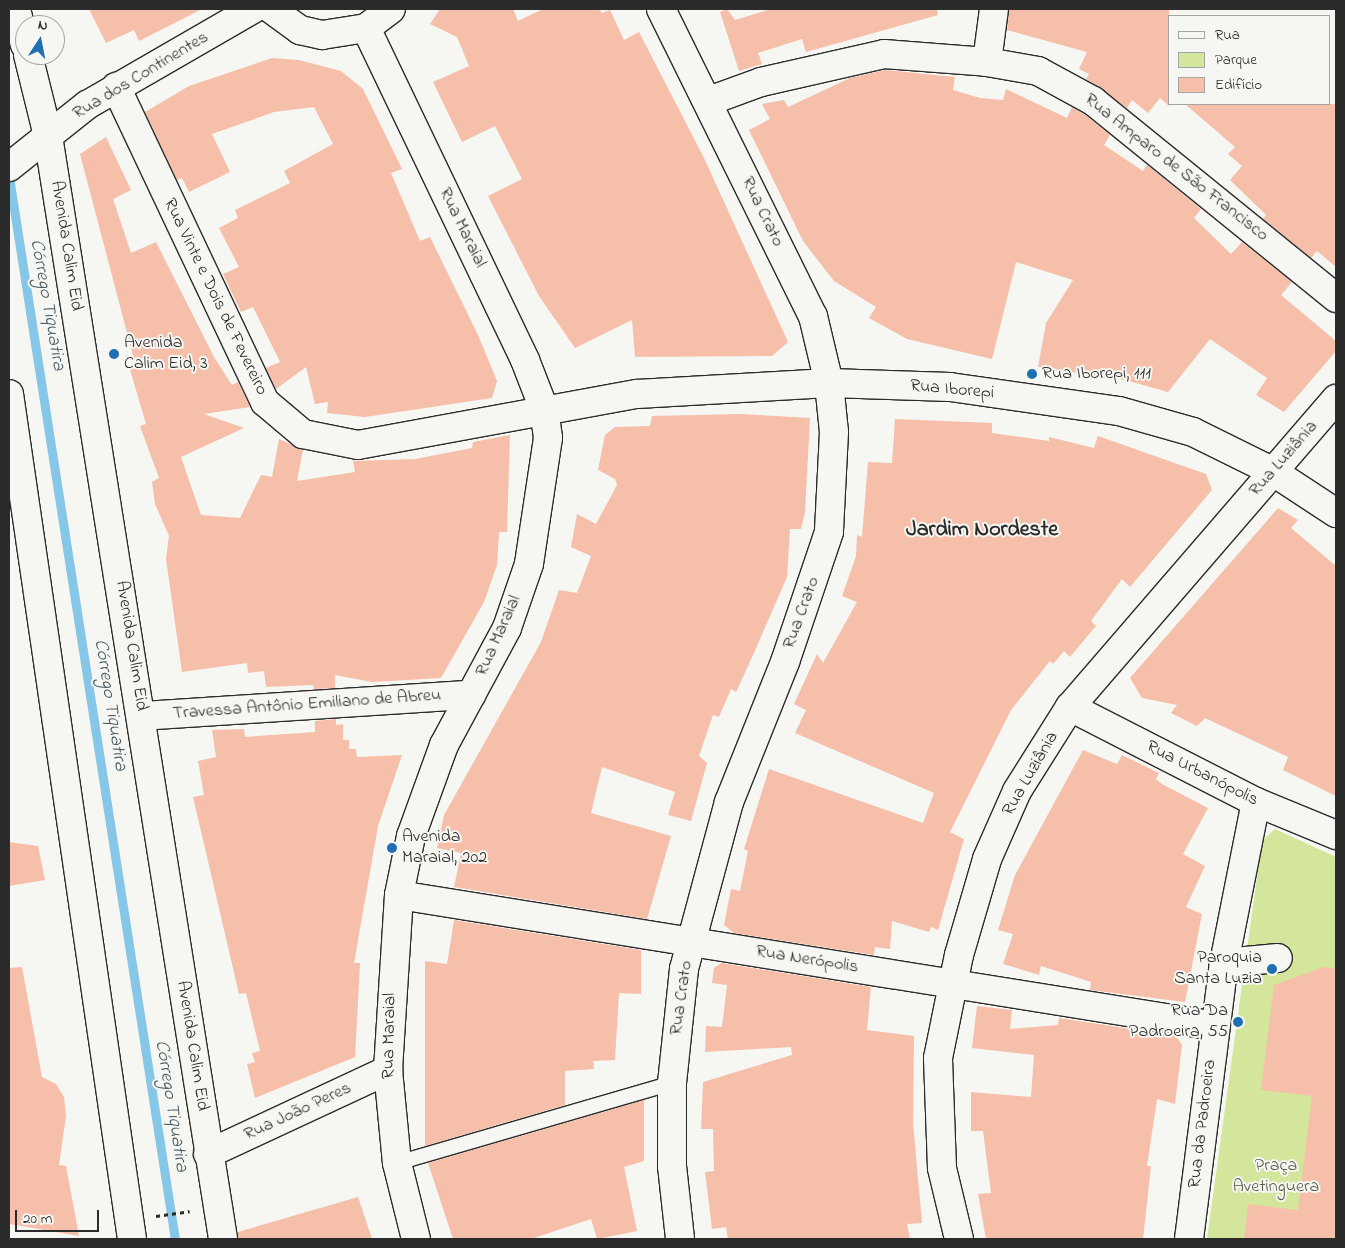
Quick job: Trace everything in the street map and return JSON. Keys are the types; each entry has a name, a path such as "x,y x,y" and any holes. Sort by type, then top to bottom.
{"street":[{"name":"Rua dos Continentes","path":"16,161 116,87 253,9"},
{"path":"271,9 300,30 322,35 366,28 391,9"},
{"name":"Rua Crato","path":"661,9 709,101 813,316 829,383 834,432 829,532 785,662 729,802 691,941 672,1083 672,1166 680,1239"},
{"path":"987,62 994,9"},
{"name":"Rua Maraial","path":"366,28 544,408 548,438 544,484 529,564 507,628 444,746 414,827 399,895 388,1070 397,1163 416,1239"},
{"name":"Rua Amparo de São Francisco","path":"709,101 761,82 884,54 987,62 1038,71 1093,101 1336,298"},
{"name":"Avenida Calim Eid","path":"30,65 48,136 142,716 208,1154 223,1239"},
{"name":"Rua Vinte e Dois de Fevereiro","path":"116,87 266,402 303,434 358,445 544,408"},
{"name":"Rua Iborepi","path":"544,408 637,394 829,383 950,387 1119,411 1193,432 1272,471 1336,514"},
{"path":"9,394 18,502 132,1239"},
{"name":"Rua Luziânia","path":"959,1239 942,1168 938,1058 953,983 987,859 1017,791 1070,707 1336,399"},
{"name":"Travessa Antônio Emiliano de Abreu","path":"142,716 471,695"},
{"name":"Rua Urbanópolis","path":"1070,707 1256,802 1336,835"},
{"name":"Rua da Padroeira","path":"1189,1239 1214,1026 1224,962 1256,802"},
{"name":"Rua Nerópolis","path":"399,895 1214,1026"},
{"path":"1224,962 1278,958"},
{"name":"Rua João Peres","path":"208,1154 388,1070"}],"lane":[{"path":"397,1163 672,1083"}],"path":[{"path":"156,1216 194,1211"}],"green space":[{"name":"Praça Avetinguera","path":"1275,829 1336,857 1336,1239 1207,1239 1262,841"}],"building":[{"path":"89,9 202,9 139,41 134,30 106,43"},
{"path":"440,9 513,9 518,21 543,9 599,9 602,13 610,10 624,40 639,32 704,158 788,342 772,356 635,357 632,320 575,348 539,296 488,196 522,179 495,126 462,142 433,82 469,66 457,37 430,24"},
{"path":"727,9 735,20 771,9 937,9 938,15 806,52 802,39 758,53 762,64 739,71 720,12"},
{"path":"1009,9 1169,9 1169,106 1160,98 1148,113 1132,100 1127,108 1086,79 1089,74 1079,69 1087,52 1007,30"},
{"path":"272,58 299,60 341,71 363,89 402,169 391,173 420,241 430,237 478,335 497,381 492,398 365,417 327,413 328,402 315,404 306,367 276,389 266,368 280,362 253,307 241,312 223,274 239,267 219,228 238,218 235,210 290,183 284,171 333,144 314,107 274,112 212,134 230,172 189,192 182,178 177,180 145,112 189,86"},
{"path":"885,70 955,77 953,90 980,98 1003,100 1006,89 1067,118 1072,107 1084,114 1110,135 1104,145 1143,171 1147,165 1201,209 1194,218 1231,254 1242,242 1292,282 1281,295 1336,341 1336,351 1284,412 1256,395 1267,378 1210,339 1168,392 1125,380 1038,367 1046,323 1073,280 1016,262 992,359 907,339 869,318 876,307 834,281 803,241 749,130 770,119 762,104 784,100 788,107 850,78"},
{"path":"1336,104 1336,267 1317,251 1311,258 1263,219 1266,215 1230,180 1242,166 1228,154 1235,147 1186,105"},
{"path":"106,137 131,190 113,199 131,253 156,242 214,357 232,385 238,382 250,407 204,414 244,428 181,457 201,515 240,518 261,475 272,477 279,439 303,450 297,481 355,472 353,461 415,459 472,448 473,442 510,435 507,532 499,532 497,565 484,602 441,678 372,682 335,675 335,688 314,689 313,685 266,687 264,671 248,673 247,663 182,672 166,559 169,536 155,504 152,482 159,478 140,426 146,424 129,366 135,363 80,154"},
{"path":"740,414 810,418 805,512 801,529 790,529 787,577 749,664 736,692 731,689 719,717 713,715 699,756 707,763 691,821 668,815 675,792 602,767 591,813 671,836 647,919 454,887 461,853 437,848 444,815 541,642 559,590 577,593 591,556 571,547 577,514 596,524 617,485 615,479 598,470 605,435 615,427 650,426 652,416"},
{"path":"895,419 992,423 992,433 1049,441 1049,437 1094,448 1098,436 1206,474 1212,490 1130,587 1122,579 1091,621 1096,626 1070,657 1064,651 1053,664 1050,661 1011,710 950,832 964,839 938,930 931,927 929,932 892,921 890,949 875,947 874,955 734,933 724,925 731,889 740,891 748,851 744,849 769,769 923,823 934,793 795,733 806,710 794,704 817,654 823,663 857,602 842,596 856,556 857,535 862,537 868,462 892,463"},
{"path":"1278,508 1298,520 1291,528 1336,566 1336,796 1283,770 1288,757 1205,718 1197,726 1171,713 1177,705 1142,698 1130,678"},
{"path":"336,719 336,725 343,724 343,740 349,740 349,749 356,749 357,757 402,755 378,826 354,963 360,963 355,1057 255,1098 247,1064 255,1062 252,1053 260,1051 246,993 239,994 193,797 204,795 198,761 216,757 212,730 244,729 245,737 315,732 315,721"},
{"path":"1083,750 1117,764 1122,755 1159,773 1156,779 1162,784 1208,808 1183,854 1205,866 1186,907 1202,914 1185,1002 1090,990 1091,982 1041,966 1039,975 1003,964 1013,934 998,930 1015,875"},
{"path":"9,842 38,846 45,880 9,886"},
{"path":"454,920 641,950 641,994 619,993 615,1060 593,1061 594,1069 565,1071 565,1105 425,1146 425,961 447,964"},
{"path":"721,963 871,987 867,1030 914,1036 913,1123 922,1223 907,1224 910,1239 728,1239 726,1227 712,1229 705,1172 714,1171 713,1129 701,1129 703,1082 792,1055 791,1047 705,1052 706,1026 722,1027 727,985 712,983 714,968"},
{"path":"22,967 42,1077 56,1084 64,1097 66,1116 59,1165 66,1166 79,1236 9,1224 9,968"},
{"path":"1324,967 1336,969 1336,1239 1244,1239 1248,1204 1298,1210 1312,1096 1261,1090 1274,985"},
{"path":"977,1006 1012,1010 1010,1029 1058,1025 1059,1018 1176,1036 1182,1045 1175,1104 1157,1099 1147,1166 1151,1166 1143,1239 986,1239 978,1194 991,1193 983,1131 971,1131 971,1092 1031,1097 1034,1055 972,1048"},
{"path":"644,1100 644,1161 624,1167 637,1231 597,1239 591,1219 531,1239 453,1239 428,1163"},
{"path":"358,1197 372,1239 238,1239 238,1232"}],"waterway":[{"name":"Córrego Tiquatira","path":"9,177 175,1239"}],"place":[{"name":"Avenida Calim Eid, 3","path":"114,354"},
{"name":"Rua Iborepi, 111","path":"1032,374"},
{"name":"Avenida Maraial, 202","path":"392,848"},
{"name":"Paroquia Santa Luzia","path":"1272,969"},
{"name":"Rua Da Padroeira, 55","path":"1238,1022"}],"district":[{"name":"Jardim Nordeste","path":"982,531"}]}
